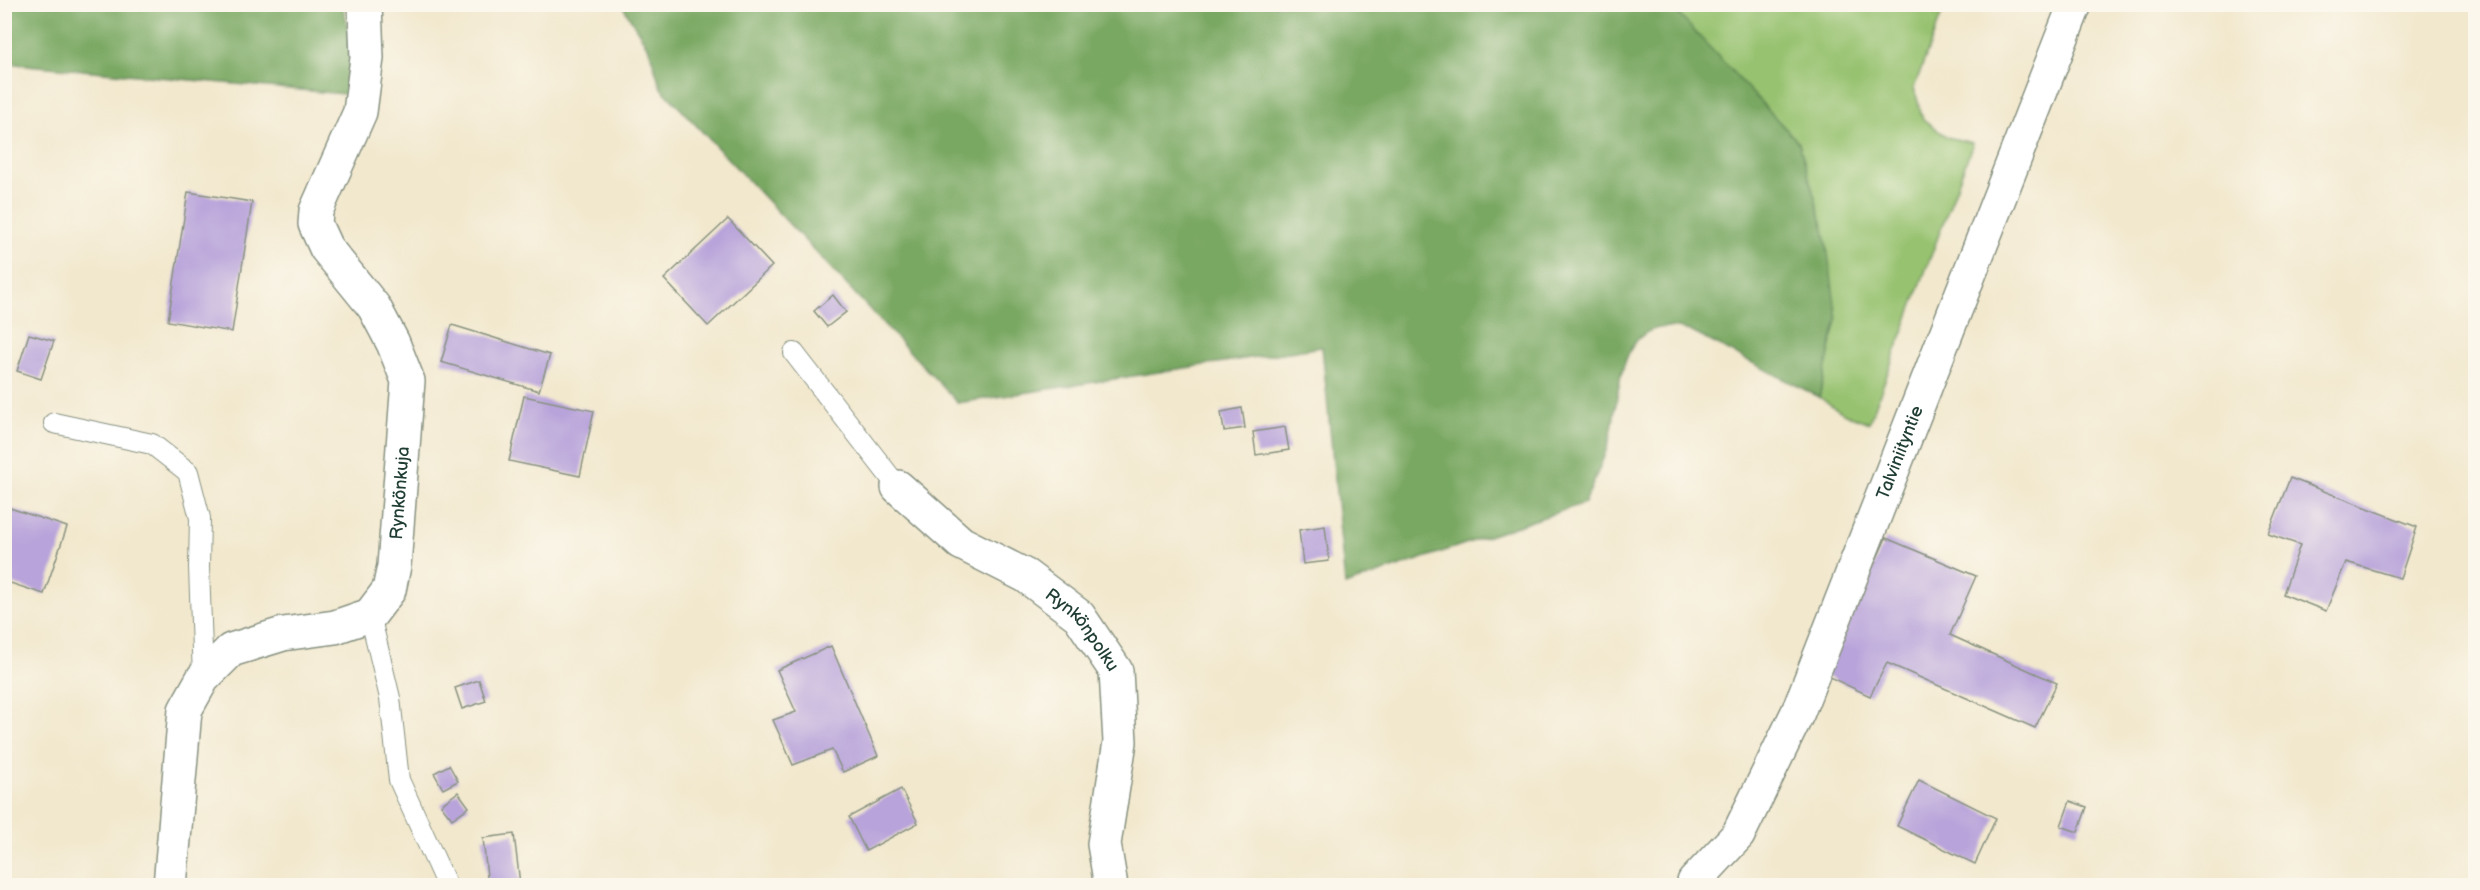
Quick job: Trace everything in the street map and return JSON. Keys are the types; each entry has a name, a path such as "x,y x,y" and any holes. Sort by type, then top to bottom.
{"street":[{"name":"Rynkönkuja","path":"365,4 367,58 360,112 316,211 315,224 326,248 374,307 393,343 408,381 390,590 369,615"},
{"name":"Talviniityntie","path":"1692,884 1738,835 1798,712 2075,4"},
{"name":"Rynkönpolku","path":"898,487 961,543 1026,576 1079,616 1116,671 1120,742 1104,844 1111,885"},
{"path":"170,885 185,710 203,678 231,650 283,634 335,627 369,615"}],"lane":[{"path":"794,353 898,487"},
{"path":"54,423 152,444 188,472 200,518 199,567 203,678"},
{"path":"369,615 390,698 399,780 447,885"}],"green space":[{"path":"4,5 342,5 347,22 354,95 5,63"},
{"path":"622,5 1670,5 1799,143 1825,233 1837,319 1819,397 1690,331 1666,327 1648,332 1635,343 1626,359 1610,438 1585,503 1345,585 1322,347 958,403 661,88 649,49"},
{"path":"1670,5 1945,5 1914,88 1923,119 1947,137 1973,143 1869,423 1843,413 1819,397 1837,319"}],"building":[{"path":"188,192 252,202 232,332 168,321"},
{"path":"728,219 772,266 708,326 664,279"},
{"path":"833,295 846,312 827,327 814,311"},
{"path":"452,325 550,355 539,391 441,362"},
{"path":"29,334 54,341 41,379 17,371"},
{"path":"524,396 594,411 580,476 509,461"},
{"path":"1242,408 1245,428 1224,431 1221,412"},
{"path":"1285,427 1289,450 1256,455 1253,432"},
{"path":"2290,478 2417,527 2400,578 2346,562 2326,611 2283,594 2300,545 2268,534"},
{"path":"4,506 67,527 44,594 4,581 4,565 8,556 4,554"},
{"path":"1325,526 1329,561 1303,564 1299,530"},
{"path":"1886,538 1976,576 1950,635 2057,683 2035,728 1887,663 1870,696 1825,675"},
{"path":"831,646 878,756 843,772 832,750 793,765 773,720 796,712 777,670"},
{"path":"479,680 486,701 462,709 455,688"},
{"path":"449,765 458,781 443,789 434,773"},
{"path":"1919,780 1996,818 1975,864 1897,826"},
{"path":"901,789 918,823 866,851 849,817"},
{"path":"458,792 469,807 452,819 441,805"},
{"path":"2070,801 2087,807 2078,832 2061,826"},
{"path":"514,834 520,884 488,886 483,838"}]}
